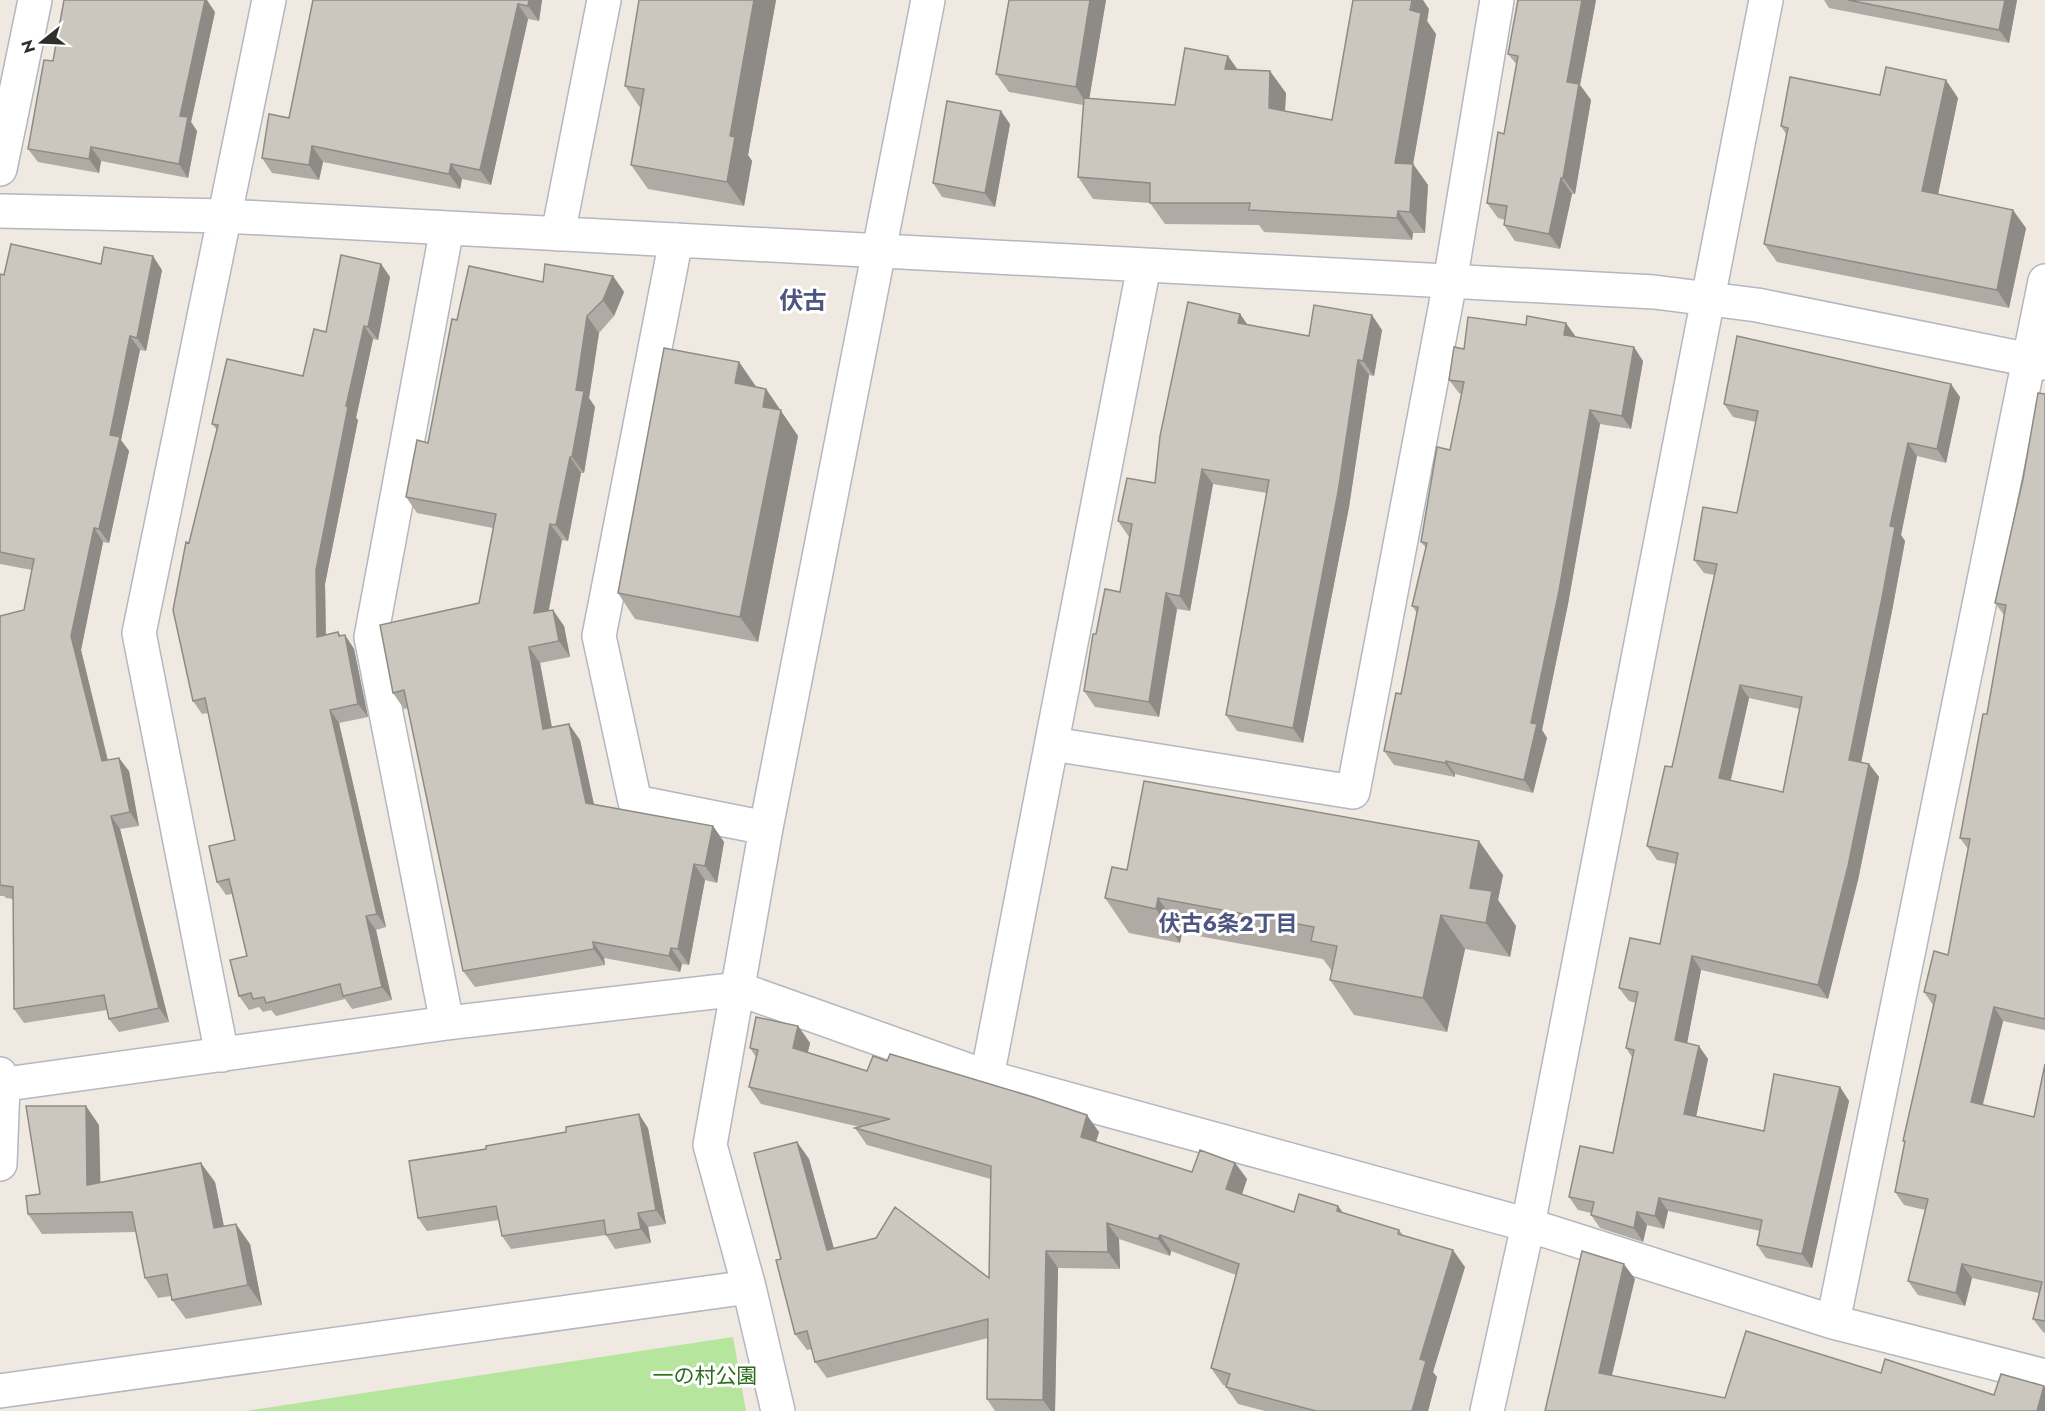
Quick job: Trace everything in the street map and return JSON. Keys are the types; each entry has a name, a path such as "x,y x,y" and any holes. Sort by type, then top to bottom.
{"street":[{"path":"0,169 35,0"},
{"path":"222,1055 139,633 269,0"},
{"path":"558,234 604,0"},
{"path":"778,1411 749,1287 710,1145 766,828 928,0"},
{"path":"1053,744 1353,792 1450,282 1497,0"},
{"path":"1487,1411 1528,1225 1766,0"},
{"path":"0,211 225,216 1654,292 1756,305 2037,362"},
{"path":"447,228 371,637 447,1023"},
{"path":"676,240 599,636 635,802 766,828"},
{"path":"987,1077 1144,266"},
{"path":"1833,1322 2037,362 2045,280"},
{"path":"0,1164 1,1081 222,1055 447,1023 739,989 987,1077 1528,1225 1833,1322 2045,1376"},
{"path":"0,1391 749,1287"}],"green space":[{"name":"一の村公園","path":"733,1337 746,1411 245,1411"}],"building":[{"path":"64,0 205,0 180,116 188,117 179,164 91,147 89,159 28,149 44,60 53,61"},
{"path":"313,0 529,0 528,6 518,4 480,170 451,164 449,174 312,146 309,165 262,158 269,114 289,118"},
{"path":"639,0 754,0 730,136 735,137 727,182 631,165 644,89 625,86"},
{"path":"1009,0 1090,0 1076,87 996,74"},
{"path":"1353,0 1412,0 1410,10 1421,13 1395,163 1413,164 1410,212 1398,211 1397,218 1249,210 1250,203 1150,203 1150,183 1078,177 1084,98 1175,105 1185,48 1228,56 1225,69 1270,71 1269,108 1332,120"},
{"path":"1518,0 1582,0 1567,82 1579,84 1563,178 1561,178 1549,234 1504,225 1507,206 1487,203 1498,132 1504,134 1518,56 1508,54"},
{"path":"1848,0 2005,0 1999,30"},
{"path":"1886,67 1946,80 1922,191 2013,210 1997,290 1764,244 1788,128 1781,126 1790,77 1880,95"},
{"path":"947,101 1001,111 985,193 933,183"},
{"path":"11,244 101,264 104,247 153,256 137,338 130,336 110,435 120,437 99,529 94,528 71,636 102,761 119,758 130,812 111,816 159,1008 109,1019 104,995 14,1009 13,887 0,885 0,616 24,610 34,559 0,552 0,274 4,275"},
{"path":"341,255 381,264 368,327 364,326 346,406 348,407 316,570 317,637 338,632 339,636 345,635 358,704 330,710 377,914 366,916 382,987 343,996 340,984 266,1003 264,997 253,999 251,993 239,996 230,960 247,956 229,879 217,882 209,846 235,840 205,698 193,701 173,610 186,542 189,543 218,425 212,424 227,359 303,376 314,329 326,332"},
{"path":"545,264 613,276 603,300 587,316 576,390 584,391 556,525 550,524 534,613 553,610 559,641 529,647 543,729 569,724 586,803 713,826 705,866 694,864 678,949 671,948 669,956 593,942 594,949 463,971 404,690 393,693 380,625 479,603 496,514 406,497 417,440 428,443 452,319 457,320 469,266 543,282"},
{"path":"1188,302 1240,314 1238,323 1309,336 1314,305 1372,315 1363,361 1358,360 1338,492 1293,728 1226,715 1269,480 1202,469 1180,596 1166,593 1149,702 1084,691 1093,634 1096,634 1105,589 1120,592 1132,524 1118,521 1127,478 1155,483 1160,436"},
{"path":"1527,316 1566,323 1564,335 1634,347 1622,416 1590,410 1559,591 1531,723 1537,724 1524,780 1446,761 1445,763 1384,751 1396,693 1401,694 1418,607 1412,606 1427,543 1421,542 1437,447 1450,450 1464,382 1449,380 1454,347 1464,349 1468,317 1526,325"},
{"path":"1737,336 1951,384 1937,449 1908,443 1890,526 1895,527 1882,598 1849,760 1869,764 1848,866 1818,985 1692,956 1675,1040 1699,1046 1684,1114 1764,1131 1774,1074 1840,1087 1802,1254 1757,1245 1762,1220 1659,1198 1655,1216 1637,1212 1634,1228 1591,1215 1594,1202 1569,1197 1580,1146 1613,1153 1634,1050 1626,1048 1638,992 1619,988 1630,938 1660,944 1678,853 1647,846 1665,766 1672,767 1717,564 1694,560 1703,507 1737,513 1758,411 1724,404","holes":["1740,685 1802,697 1783,792 1719,778"]},
{"path":"664,348 739,362 735,383 766,389 763,407 781,410 740,617 618,593"},
{"path":"2038,393 2045,394 2045,1019 1994,1007 1971,1102 2034,1117 2045,1064 2045,1321 2033,1319 2042,1282 1962,1264 1956,1293 1908,1281 1928,1199 1895,1192 1905,1141 1903,1141 1936,995 1924,992 1934,951 1948,955 1970,839 1960,838 1983,714 1987,714 2006,605 1995,603 2023,479"},
{"path":"1144,781 1479,841 1470,888 1492,891 1486,923 1441,915 1423,998 1330,980 1337,946 1311,941 1314,927 1158,898 1156,909 1105,898 1112,867 1127,870"},
{"path":"756,1017 798,1026 793,1048 867,1071 873,1056 887,1061 890,1054 1033,1097 1087,1115 1081,1137 1192,1172 1200,1150 1235,1163 1226,1189 1294,1212 1299,1194 1338,1206 1337,1211 1399,1230 1398,1234 1453,1250 1420,1359 1426,1361 1412,1411 1316,1411 1226,1387 1230,1374 1211,1368 1239,1264 1160,1235 1158,1239 1107,1223 1108,1252 1046,1251 1043,1400 987,1399 988,1319 815,1362 807,1331 795,1334 776,1260 781,1259 754,1153 797,1142 827,1250 876,1238 895,1207 989,1278 991,1166 855,1128 890,1119 749,1087 758,1050 750,1048"},
{"path":"26,1106 86,1106 87,1185 201,1163 214,1228 236,1224 248,1285 172,1300 167,1274 145,1278 132,1212 28,1214 26,1196 40,1194"},
{"path":"639,1114 656,1210 638,1213 641,1229 606,1235 604,1220 502,1236 496,1206 418,1218 409,1161 486,1149 486,1146 566,1132 566,1127"},
{"path":"1582,1251 1624,1264 1599,1373 1725,1398 1746,1331 1881,1373 1885,1359 1994,1395 2001,1374 2044,1386 2037,1411 1545,1411"}],"district":[{"name":"伏古","path":"803,301"},
{"name":"伏古6条2丁目","path":"1228,923"}]}
